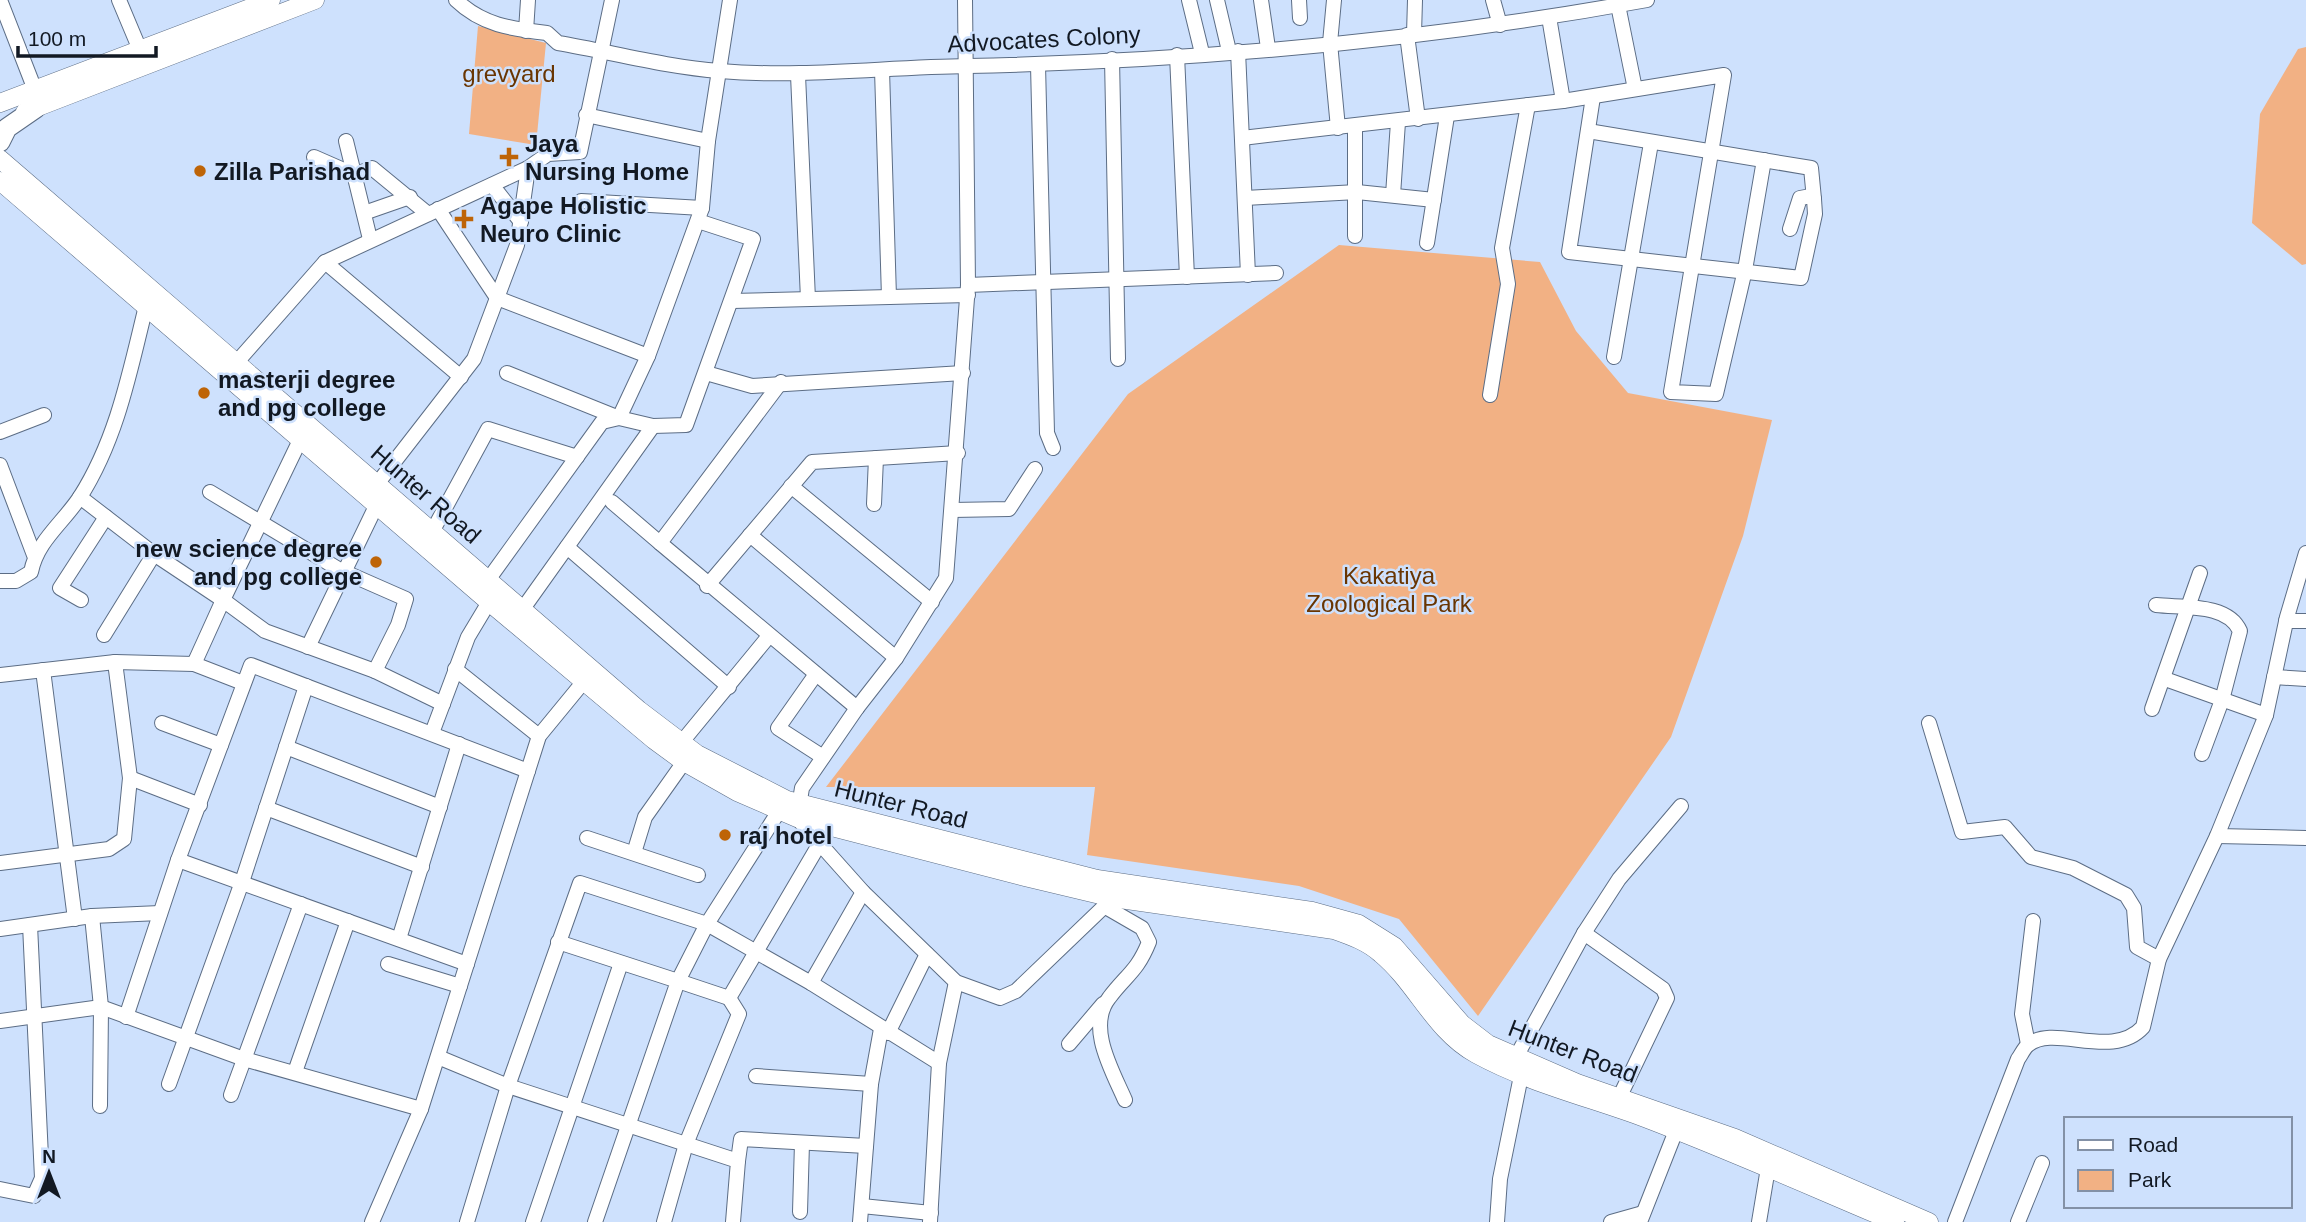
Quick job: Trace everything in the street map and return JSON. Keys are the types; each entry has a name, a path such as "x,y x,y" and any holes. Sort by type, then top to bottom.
{"highway":[{"path":"0,142 7,128 36,99"},
{"path":"0,151 0,160"}],"main road":[{"path":"0,103 36,99 315,0"},
{"path":"0,122 36,99 140,50 267,1"},
{"name":"Hunter Road","path":"0,160 432,531 485,592 522,610 582,672 681,743 730,774 797,811 1108,902 1179,900 1312,911 1359,924 1394,946 1440,1000 1474,1034 1516,1058 1577,1083 1620,1096 1874,1218 1895,1222"},
{"name":"Hunter Road","path":"0,181 377,504 582,672 684,762 737,792 779,811 797,811 1179,900 1334,930 1366,943 1390,962 1453,1037 1472,1052 1521,1076 1678,1124 1735,1138 1929,1222"}],"street":[{"path":"0,0 36,99"},
{"path":"119,0 140,50"},
{"name":"Advocates Colony","path":"456,0 472,15 508,29 547,33 558,44 718,71 798,75 1038,65 1330,43 1500,25 1647,0"},
{"path":"526,31 528,0"},
{"path":"236,363 325,262 528,168 548,154 580,152 586,115 604,51 612,0"},
{"path":"619,418 648,356 700,215 708,141 730,0"},
{"path":"965,0 968,290 958,453 946,578 896,658 802,788 797,811 820,843 863,892 957,982 1000,998 1016,991 1108,902 1142,928 1149,942 1140,966 1069,1044"},
{"path":"1189,0 1202,53"},
{"path":"1217,0 1233,51 1242,138 1248,275"},
{"path":"1261,0 1268,48"},
{"path":"1299,0 1300,18"},
{"path":"1334,0 1330,43 1338,128"},
{"path":"1415,0 1410,34 1418,119"},
{"path":"1493,0 1500,25"},
{"path":"1558,0 1553,17 1563,101"},
{"path":"1618,5 1634,89"},
{"path":"1177,55 1187,277"},
{"path":"1112,59 1118,359"},
{"path":"1038,65 1047,433 1053,448"},
{"path":"882,70 890,297"},
{"path":"798,75 808,299"},
{"path":"1242,138 1563,101 1724,75 1671,392 1716,394 1745,270 1765,160"},
{"path":"1588,131 1651,144 1811,168 1815,214 1803,276 1569,252 1593,97"},
{"path":"1490,395 1508,284 1502,248 1528,105"},
{"path":"586,115 708,141"},
{"path":"1427,243 1447,116"},
{"path":"1393,195 1398,122"},
{"path":"1355,126 1355,236"},
{"path":"346,141 370,239"},
{"path":"1614,357 1651,144"},
{"path":"314,157 355,175 372,168 433,211 497,299 648,356"},
{"path":"377,484 474,359 517,245 528,168"},
{"path":"492,185 521,222"},
{"path":"1245,198 1357,192 1434,200"},
{"path":"1790,229 1800,198 1804,195 1814,199"},
{"path":"364,213 410,197"},
{"path":"507,373 619,418 653,426 686,425 733,301 753,239 700,215 580,201"},
{"path":"325,262 461,377"},
{"path":"733,301 890,297 1042,283 1276,274"},
{"path":"0,581 16,581 31,572 34,555 80,497 119,416 146,306"},
{"path":"706,373 752,386 781,382 963,373"},
{"path":"660,544 781,382"},
{"path":"0,432 44,415"},
{"path":"432,733 485,592 602,422 619,418"},
{"path":"522,610 653,426"},
{"path":"432,531 488,429 577,457"},
{"path":"194,664 301,438"},
{"path":"707,586 812,462 958,453"},
{"path":"874,503 876,458"},
{"path":"0,465 34,555"},
{"path":"952,510 1009,509 1035,469"},
{"path":"791,486 932,602"},
{"path":"210,492 344,572 406,599 398,625 375,671"},
{"path":"80,497 154,554 265,631 375,671 443,704"},
{"path":"612,502 707,586 858,708"},
{"path":"308,647 377,504"},
{"path":"81,600 60,588 106,517"},
{"path":"750,535 896,658"},
{"path":"567,547 729,687"},
{"path":"104,635 154,554"},
{"path":"1955,1222 2018,1059 2028,1044 2043,1039 2122,1042 2138,1032 2146,1019 2159,959 2217,836 2266,715 2286,621 2305,558"},
{"path":"2152,709 2165,679 2200,573"},
{"path":"2156,605 2230,615 2240,631 2222,701 2202,754"},
{"path":"2286,621 2306,621"},
{"path":"681,743 769,636"},
{"path":"0,863 109,849 124,839 130,778 115,662"},
{"path":"0,675 115,662 194,664 243,683"},
{"path":"126,1017 178,860 251,665 528,771"},
{"path":"455,669 539,736"},
{"path":"43,670 75,919"},
{"path":"372,1222 421,1109 539,736 582,672"},
{"path":"816,674 778,728 823,757"},
{"path":"2274,677 2306,679"},
{"path":"2165,679 2266,715"},
{"path":"169,1084 242,883 306,686"},
{"path":"162,723 221,745"},
{"path":"1929,723 1962,832 2005,827 2031,857 2073,868 2126,895 2134,908 2137,947 2159,959"},
{"path":"399,939 459,744"},
{"path":"286,747 440,807"},
{"path":"634,853 645,817 684,762"},
{"path":"130,778 200,805"},
{"path":"1516,1058 1584,933 1619,879 1681,806"},
{"path":"266,808 422,867"},
{"path":"595,1222 678,981 707,923 779,811"},
{"path":"2217,836 2306,838"},
{"path":"587,838 698,875"},
{"path":"729,998 754,951 820,843"},
{"path":"178,860 467,964"},
{"path":"467,1222 508,1086 580,883 707,923 811,983 939,1063"},
{"path":"811,983 863,892"},
{"path":"231,1095 301,904"},
{"path":"0,929 92,916 160,913"},
{"path":"92,916 102,1007 100,1107"},
{"path":"295,1073 348,921"},
{"path":"2028,1044 2022,1014 2033,921"},
{"path":"0,1189 34,1196 42,1178 37,1016 30,925"},
{"path":"1584,933 1664,989 1667,998 1620,1096"},
{"path":"558,942 729,998 739,1014 686,1144 664,1222"},
{"path":"860,1222 871,1084 884,1031 927,954"},
{"path":"533,1222 621,963"},
{"path":"388,964 460,986"},
{"path":"862,1206 930,1218 939,1063 957,982"},
{"path":"1107,1000 1100,1026 1106,1056 1125,1100"},
{"path":"0,1021 102,1007 186,1040 244,1059 421,1109"},
{"path":"438,1058 508,1086 738,1161"},
{"path":"756,1076 871,1084"},
{"path":"1497,1222 1500,1179 1521,1076"},
{"path":"1611,1222 1642,1218 1678,1124"},
{"path":"733,1222 741,1139 866,1146"},
{"path":"800,1212 802,1143"},
{"path":"2018,1222 2042,1163"},
{"path":"1759,1222 1768,1168"}],"green space":[{"name":"grevyard","path":"478,26 546,43 536,145 469,134"},
{"path":"2306,47 2306,264 2302,265 2252,223 2260,114 2298,49"},
{"name":"Kakatiya Zoological Park","path":"1339,245 1540,262 1576,331 1628,393 1772,420 1743,536 1671,737 1478,1016 1399,919 1299,886 1087,855 1095,787 826,787 1128,394"}],"place":[{"name":"Jaya Nursing Home","path":"509,157"},
{"name":"Zilla Parishad","path":"200,171"},
{"name":"Agape Holistic Neuro Clinic","path":"464,219"},
{"name":"masterji degree and pg college","path":"204,393"},
{"name":"new science degree and pg college","path":"376,562"},
{"name":"raj hotel","path":"725,835"}]}
